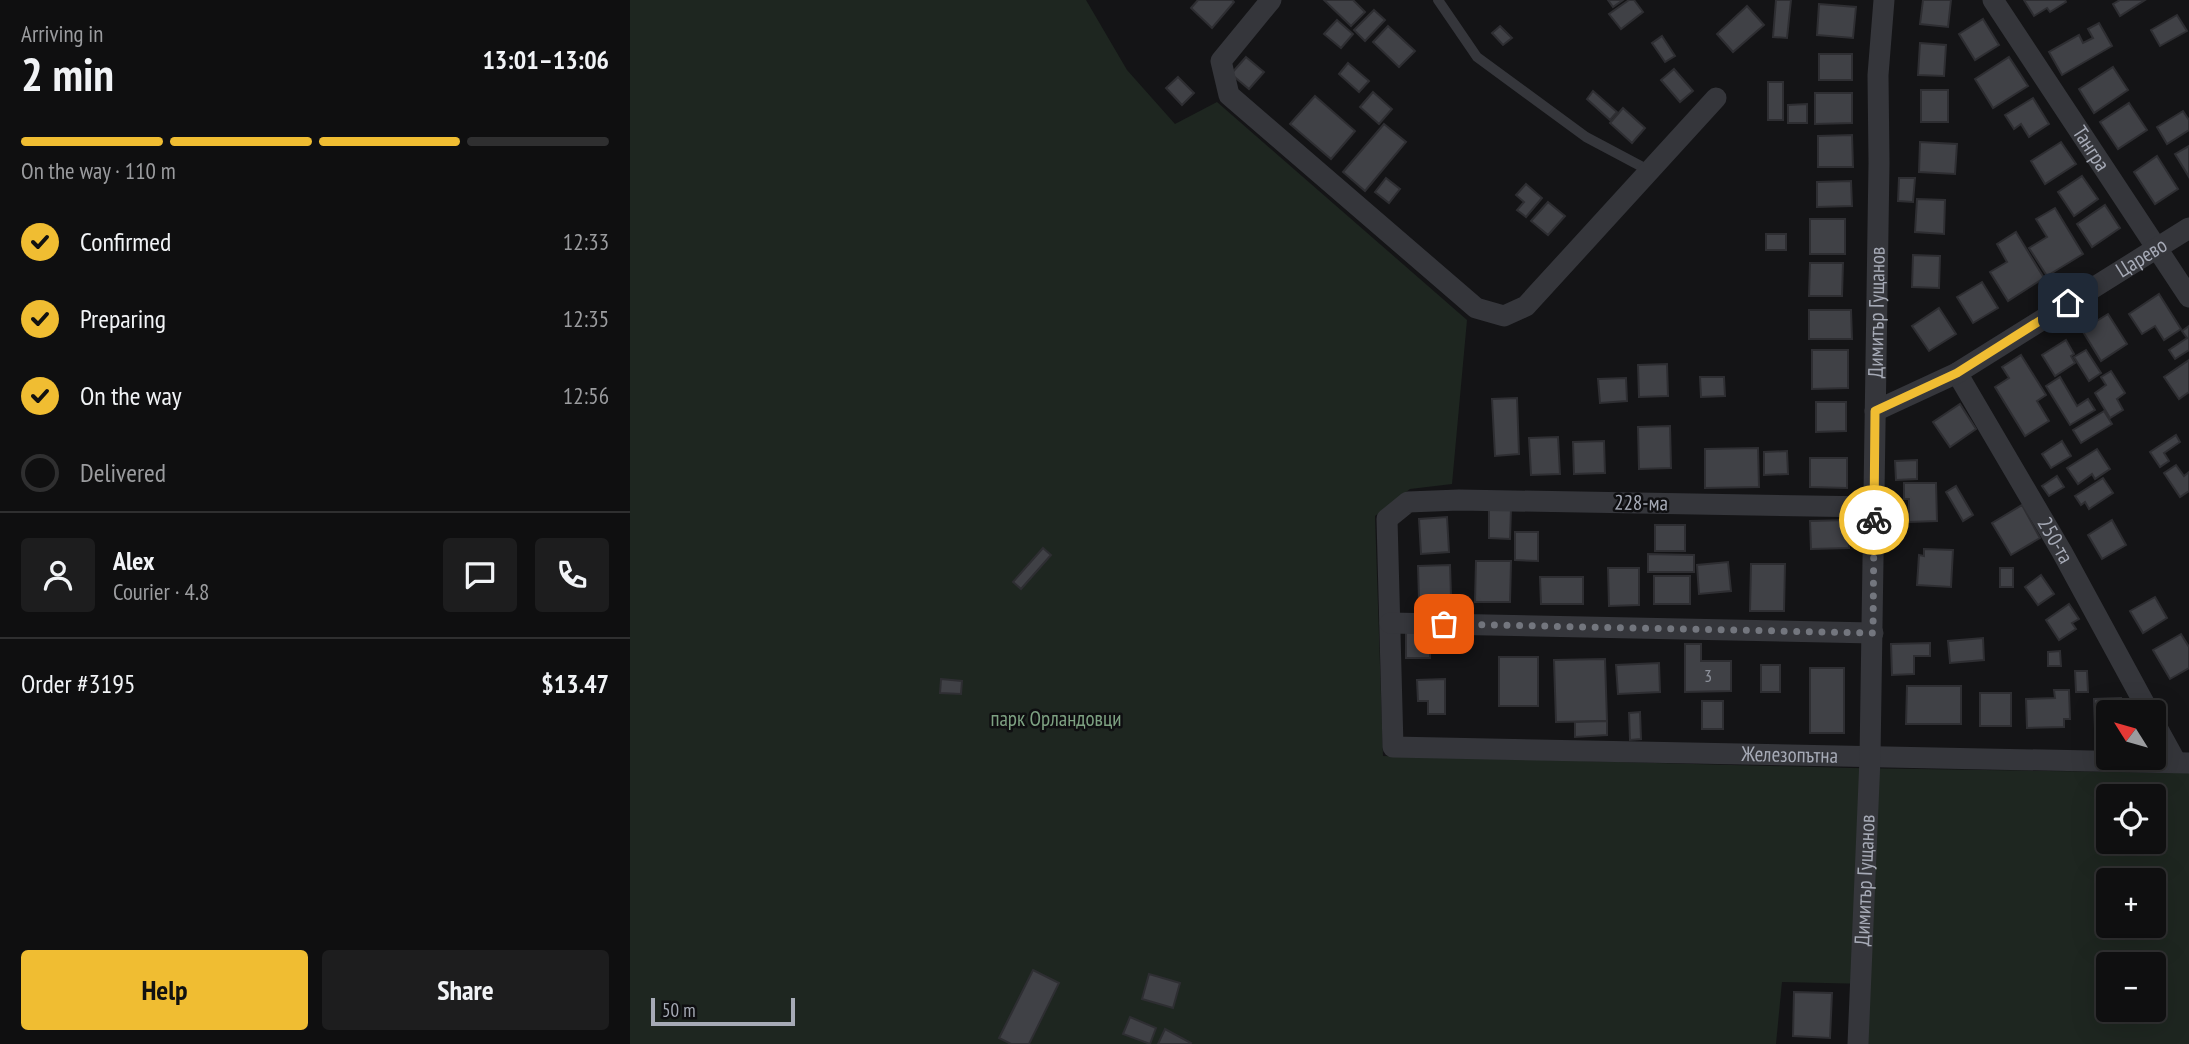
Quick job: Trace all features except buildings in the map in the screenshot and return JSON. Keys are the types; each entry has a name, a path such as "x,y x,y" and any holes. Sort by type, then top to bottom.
{"street":[{"path":"1271,0 1221,61 1229,95 1476,308 1504,316 1526,306 1716,98"},
{"name":"Димитър Гущанов","path":"1858,1044 1870,758 1880,163 1878,75 1884,0"},
{"name":"Тангра","path":"1993,0 2189,296"},
{"name":"Царево","path":"1875,411 1957,373 2189,228"},
{"name":"250-та","path":"1957,373 2062,552 2142,700"},
{"name":"228-ма","path":"1390,623 1387,519 1408,502 1459,500 1874,506"},
{"path":"1390,623 1873,633"},
{"name":"Железопътна","path":"1390,623 1392,747 2183,763"},
{"path":"2166,739 2183,763"}],"lane":[{"path":"1438,0 1477,57 1586,136 1650,171"}],"green space":[{"name":"парк Орландовци","path":"630,0 1086,0 1127,70 1175,124 1217,102 1467,320 1452,484 1410,489 1375,516 1383,756 1852,768 2189,773 2189,1044 1868,1044 1869,984 1782,982 1776,1044 630,1044"}],"way so far":[{"path":"1444,624 1873,633 1874,520"}],"route":[{"path":"1874,520 1875,411 1957,373 2068,303"}]}
